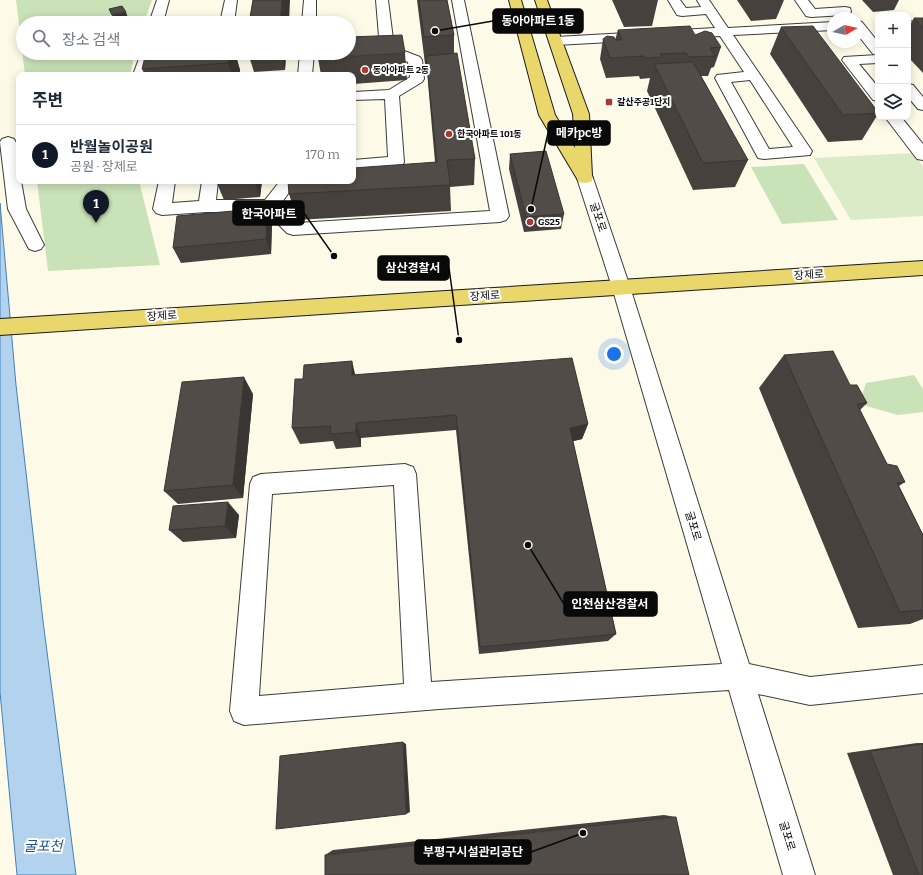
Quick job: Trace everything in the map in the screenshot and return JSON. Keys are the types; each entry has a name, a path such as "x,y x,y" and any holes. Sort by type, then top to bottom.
{"main road":[{"name":"굴포로","path":"515,0 547,115 585,178"},
{"name":"굴포로","path":"541,0 581,114 585,178"},
{"name":"장제로","path":"0,327 923,268"}],"street":[{"path":"158,16 164,0"},
{"path":"228,16 231,0"},
{"path":"309,16 310,0"},
{"path":"356,96 392,94 417,79 423,72 415,60 387,49 382,0"},
{"path":"166,184 162,209 206,206 270,206 293,229 500,216 465,69 458,0"},
{"path":"674,0 682,12 707,5 804,151 764,154 722,78 753,76"},
{"path":"801,0 811,13 827,14"},
{"path":"835,0 845,12"},
{"path":"863,25 871,24"},
{"path":"911,25 923,27"},
{"path":"556,41 827,26"},
{"path":"863,32 876,48"},
{"path":"371,40 386,39"},
{"path":"875,59 849,60 875,93"},
{"path":"142,72 148,60"},
{"path":"305,72 306,60"},
{"path":"911,92 923,106"},
{"path":"356,166 396,162 392,94"},
{"path":"895,120 923,155"},
{"path":"8,142 17,209 35,245"},
{"name":"굴포로","path":"585,178 621,287 799,875"},
{"path":"206,206 210,184"},
{"path":"270,206 287,184"},
{"path":"418,697 405,474 261,484 244,711 418,697 739,676 810,691 923,679"}],"green space":[{"path":"16,0 152,0 146,16 18,16"},
{"path":"23,60 133,60 131,72 25,72"},
{"path":"913,153 923,166 923,216 851,220 814,158"},
{"path":"804,164 838,220 782,224 751,167"},
{"path":"37,184 140,184 160,265 48,271"},
{"path":"914,375 923,389 923,412 898,415 859,404 866,383"}],"water":[{"name":"굴포천","path":"0,203 16,385 43,621 76,875 17,875 0,692"}],"building":[{"path":"253,0 282,0 281,16 250,16"},
{"path":"419,0 447,0 454,35 424,37"},
{"path":"122,6 126,12 112,15 109,9"},
{"path":"914,18 923,18 923,28"},
{"path":"690,26 695,35 705,31 712,33 721,47 710,48 715,56 689,57 686,53 660,54 662,57 646,58 644,56 610,58 603,39 607,36 614,37 615,40 622,40 618,30"},
{"path":"813,26 827,45 827,48 830,48 875,108 875,113 843,115 781,27"},
{"path":"402,35 405,53 356,56 356,37"},
{"path":"457,53 475,159 447,160 450,185 289,194 288,184 356,184 356,168 437,162 426,56"},
{"path":"144,60 229,60 228,63 142,69"},
{"path":"693,62 748,160 703,163 654,64"},
{"path":"546,151 564,214 526,217 510,154"},
{"path":"267,208 266,239 173,248 177,216"},
{"path":"833,351 850,385 857,385 867,403 857,404 887,464 897,466 905,482 897,483 923,535 923,610 900,612 784,355"},
{"path":"572,358 588,424 570,428 616,634 480,647 456,415 356,423 356,432 330,434 331,426 292,428 295,379 303,379 304,365 352,361 352,375"},
{"path":"244,377 233,485 164,491 182,382"},
{"path":"228,502 225,526 169,530 173,506"},
{"path":"403,742 406,814 276,829 280,756"},
{"path":"923,744 923,875 919,875 870,751"},
{"path":"676,817 689,875 325,875 325,855"}],"place":[{"name":"동아아파트 1동","path":"435,31"},
{"name":"동아아파트 2동","path":"365,70"},
{"name":"갈산주공1단지","path":"609,102"},
{"name":"한국아파트 101동","path":"449,134"},
{"name":"메카pc방","path":"531,209"},
{"name":"GS25","path":"530,222"},
{"name":"반월놀이공원","path":"96,223"},
{"name":"한국아파트","path":"334,256"},
{"name":"삼산경찰서","path":"459,340"},
{"name":"인천삼산경찰서","path":"528,545"},
{"name":"부평구시설관리공단","path":"583,833"}]}
